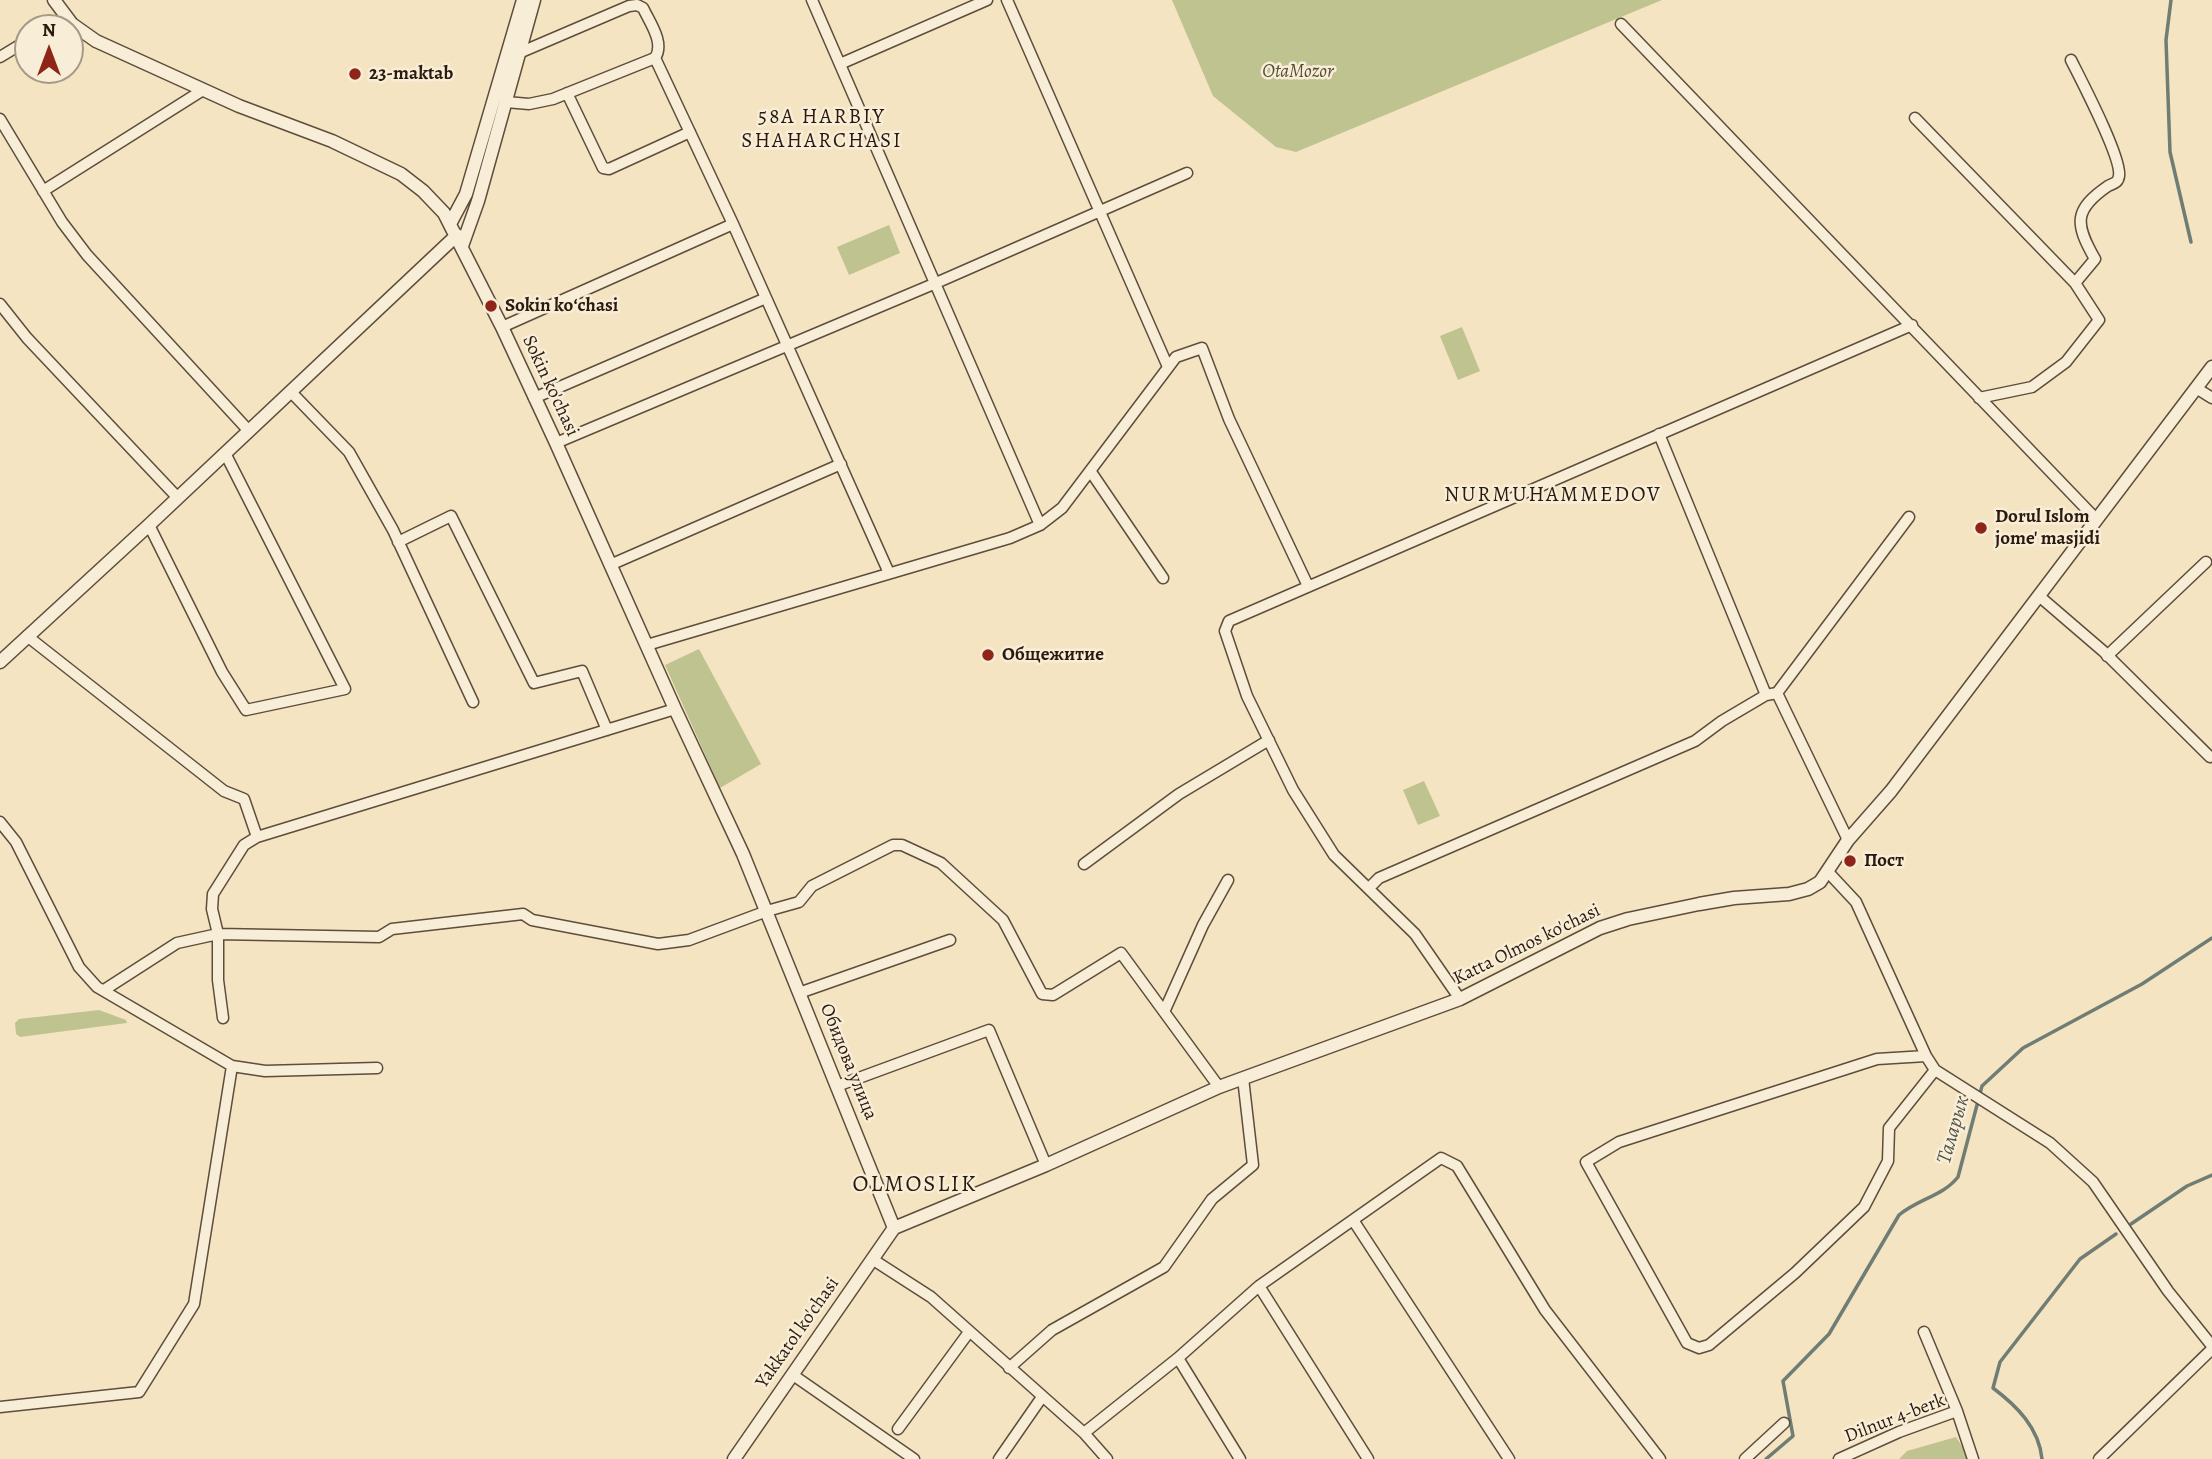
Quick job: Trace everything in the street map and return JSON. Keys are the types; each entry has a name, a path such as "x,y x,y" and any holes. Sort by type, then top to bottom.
{"street":[{"path":"456,235 523,0"},
{"path":"0,662 456,235 478,201 534,0"},
{"path":"812,0 1040,525"},
{"path":"839,64 987,0"},
{"path":"1007,0 1168,367"},
{"path":"506,102 529,104 567,93 655,58 660,44 643,8 637,5 519,53"},
{"path":"1621,23 1835,250 1912,325 2096,519"},
{"name":"Sokin ko'chasi","path":"84,31 96,41 203,90 332,141 401,174 424,191 444,214 502,327 556,443 767,911"},
{"path":"655,58 733,223 889,573"},
{"path":"2071,60 2106,132 2120,172 2118,181 2084,207 2080,218 2083,237 2095,259 2076,283"},
{"path":"43,191 203,90"},
{"path":"567,93 603,168 609,169 690,132"},
{"path":"1915,118 2076,283 2099,320 2066,362 2032,387 1979,398"},
{"path":"0,119 62,222 87,255 249,431"},
{"path":"556,443 936,283 1187,173"},
{"path":"502,327 733,223"},
{"path":"534,398 766,299"},
{"path":"0,304 27,338 178,498"},
{"path":"1460,999 1415,934 1334,855 1293,790 1247,696 1225,631 1229,621 1912,325"},
{"path":"647,645 1010,538 1040,525 1062,508 1176,357 1202,348 1229,419 1308,586"},
{"name":"Katta Olmos ko'chasi","path":"894,1228 1046,1165 1219,1087 1460,999 1600,928 1628,919 1711,902 1789,894 1808,889 1820,882 1848,840 1891,791 2212,367"},
{"path":"2196,388 2212,398"},
{"path":"291,392 349,452 398,542 473,702"},
{"path":"1659,434 1771,694 1848,840"},
{"path":"149,525 222,672 246,710 345,689 225,453"},
{"path":"610,565 841,464"},
{"path":"1091,472 1163,578"},
{"path":"398,542 451,516 534,683 582,671 607,730"},
{"path":"1369,888 1379,878 1695,741 1722,721 1771,694 1909,517"},
{"path":"2107,656 2206,562"},
{"path":"2039,596 2107,656 2210,757"},
{"path":"27,636 224,791 244,799 257,837"},
{"path":"223,1018 218,980 218,934 212,909 213,894 244,845 257,837 674,709"},
{"path":"1084,864 1179,794 1269,740"},
{"path":"0,822 16,842 79,967 97,987 232,1066 265,1071 377,1068"},
{"path":"104,990 177,943 218,934 379,937 392,929 523,915 532,920 658,944 689,940 799,902 812,886 893,845 902,845 941,863 1003,920 1042,994 1053,995 1121,953 1219,1087"},
{"path":"1828,872 1856,902 1926,1056 1935,1070 2050,1143 2093,1182 2152,1269 2212,1348 2099,1459"},
{"path":"1164,1012 1203,925 1228,880"},
{"name":"Обидова улица","path":"767,911 894,1228"},
{"path":"799,993 950,940"},
{"path":"837,1086 989,1030 1046,1165"},
{"path":"1926,1056 1877,1059 1619,1142 1586,1162 1687,1343 1699,1348 1709,1345 1795,1273 1864,1207 1888,1161 1889,1128 1935,1070"},
{"path":"0,1407 139,1392 194,1304 232,1066"},
{"path":"1009,1368 1052,1330 1164,1267 1212,1199 1253,1165 1243,1078"},
{"path":"1084,1433 1178,1358 1259,1286 1441,1158 1457,1166 1545,1310 1660,1459"},
{"path":"1353,1220 1509,1459"},
{"name":"Yakkatol ko'chasi","path":"734,1459 894,1228"},
{"path":"872,1259 931,1297 1084,1433 1107,1459"},
{"path":"1259,1286 1368,1459"},
{"path":"898,1429 969,1332"},
{"path":"1924,1332 1957,1411"},
{"path":"1178,1358 1240,1459"},
{"path":"793,1375 914,1459"},
{"path":"999,1459 1042,1397"},
{"name":"Dilnur 4-berk","path":"1839,1459 1899,1432 1957,1411 1973,1459"},
{"path":"1745,1459 1784,1423"}],"green space":[{"name":"OtaMozor","path":"1172,0 1662,0 1296,152 1276,147 1213,96"},
{"path":"889,225 900,253 849,275 837,247"},
{"path":"1462,327 1480,371 1458,380 1440,336"},
{"path":"699,649 761,764 720,788 665,665"},
{"path":"1424,781 1440,816 1418,825 1403,790"},
{"path":"99,1010 126,1020 127,1023 20,1037 16,1034 15,1023 19,1019"},
{"path":"1956,1437 1970,1459 1899,1459 1907,1451"}],"waterway":[{"path":"2171,0 2166,40 2170,152 2191,242"},
{"name":"Таларык","path":"1766,1459 1793,1436 1783,1381 1829,1334 1899,1215 1945,1189 1958,1177 1982,1086 2023,1048 2142,984 2212,938"},
{"path":"2131,1224 2187,1186 2212,1175"},
{"path":"2042,1459 2032,1428 2010,1402 1993,1388 2000,1362 2080,1259 2116,1234"}],"place":[{"name":"23-maktab","path":"355,74"},
{"name":"Sokin koʻchasi","path":"491,306"},
{"name":"Dorul Islom jome' masjidi","path":"1981,528"},
{"name":"Общежитие","path":"988,655"},
{"name":"Пост","path":"1850,861"}],"district":[{"name":"58A HARBIY SHAHARCHASI","path":"822,130"},
{"name":"NURMUHAMMEDOV","path":"1553,496"},
{"name":"OLMOSLIK","path":"915,1185"}]}
